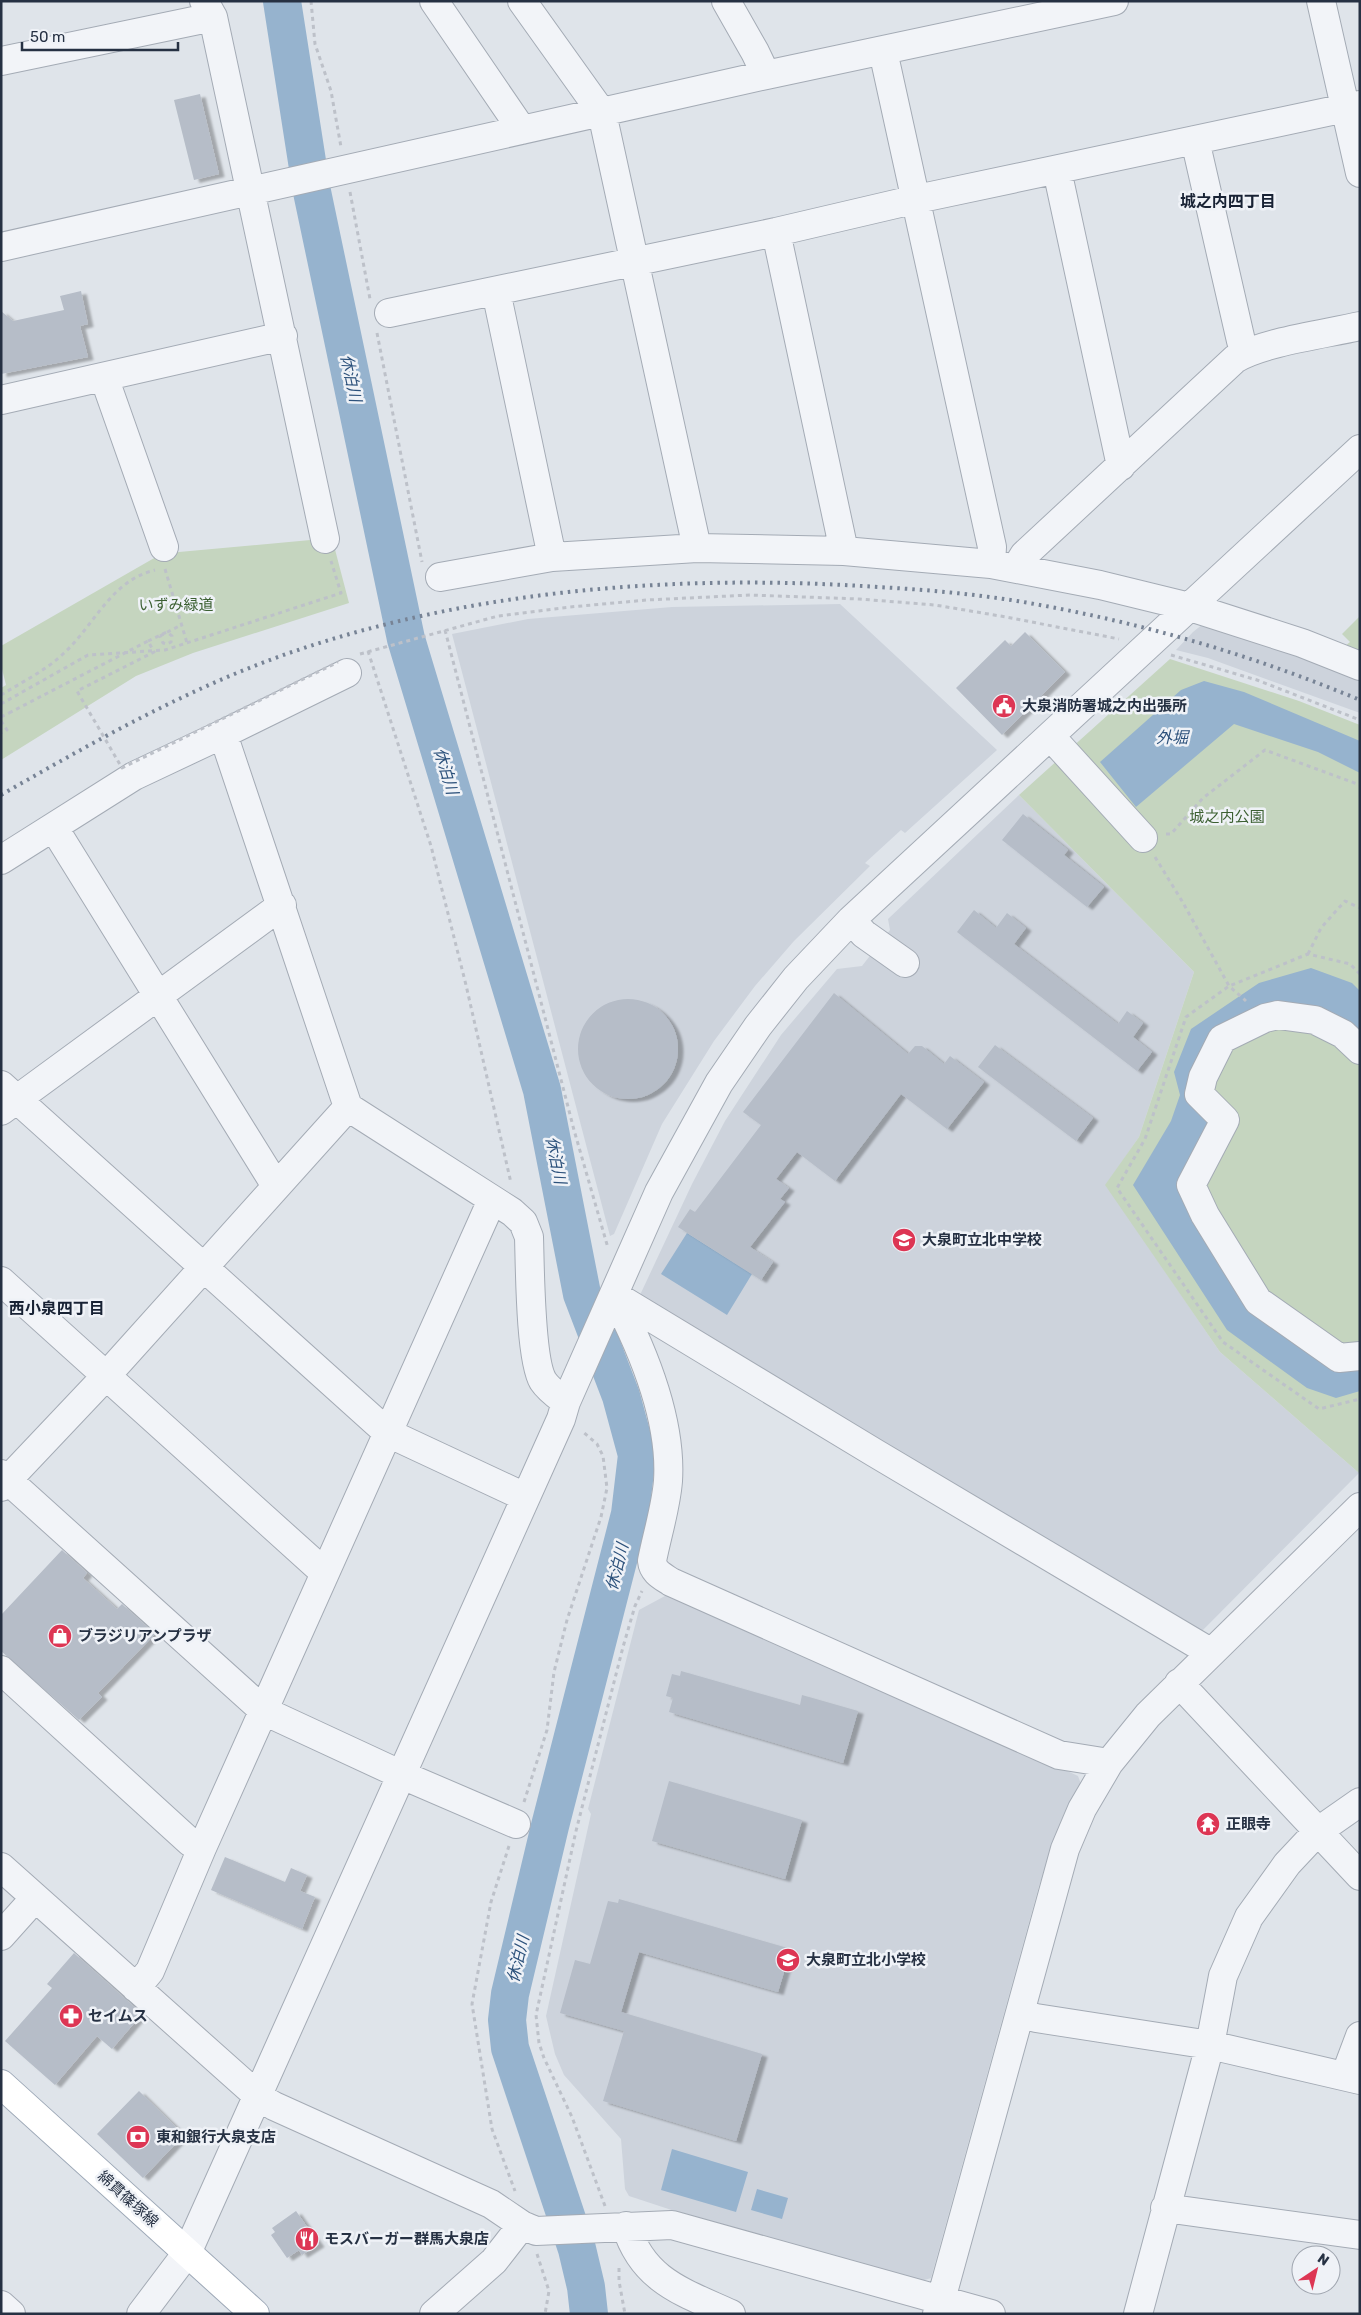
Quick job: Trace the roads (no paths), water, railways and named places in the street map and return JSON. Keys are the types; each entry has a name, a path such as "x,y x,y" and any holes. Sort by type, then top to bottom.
{"main road":[{"name":"綿貫篠塚線","path":"1,2084 255,2314"}],"street":[{"path":"434,1 522,130"},
{"path":"522,1 602,113 697,548"},
{"path":"1,247 766,75 1114,1"},
{"path":"1321,1 1353,106 1360,172"},
{"path":"732,4 766,75"},
{"path":"1,61 208,9 251,190 325,539"},
{"path":"883,51 992,547 1003,566"},
{"path":"381,314 776,232 917,199 1353,106"},
{"path":"1195,140 1241,341 1246,352"},
{"path":"1057,170 1121,466"},
{"path":"776,232 844,552"},
{"path":"496,291 552,557"},
{"path":"1003,566 1024,555 1235,359 1246,352 1360,326"},
{"path":"1,400 282,336"},
{"path":"104,377 164,557"},
{"path":"141,2314 187,2254 259,2097 561,1418 566,1402 659,1192 719,1083 758,1026 796,978 852,920 1360,449"},
{"path":"432,574 552,557 697,548 844,552 1003,566 1190,607 1302,643 1360,666"},
{"path":"1,860 134,776 223,734 343,668"},
{"path":"223,734 282,905 348,1107 500,1204 523,1222 528,1237 535,1348 540,1374 551,1391 566,1402"},
{"path":"1051,737 1143,838"},
{"path":"54,828 276,1186"},
{"path":"282,905 158,996 7,1098 204,1267 388,1433 525,1497"},
{"path":"852,920 864,934 905,963"},
{"path":"1360,1050 1343,1034 1315,1020 1278,1015 1266,1018 1222,1039 1203,1077 1199,1094 1225,1120 1191,1185 1205,1215 1258,1301 1339,1358 1360,1356"},
{"path":"348,1107 106,1376 3,1480 264,1711 402,1775 516,1824"},
{"path":"136,1988 150,1970 202,1848 388,1433 500,1204"},
{"path":"1,1281 316,1565 326,1570"},
{"path":"610,1305 875,1453 1210,1652"},
{"path":"610,1305 635,1338 658,1401 668,1445 668,1483 652,1561 656,1572 671,1582 1059,1755 1109,1764"},
{"path":"939,2307 1065,1849 1082,1809 1109,1764 1148,1715 1360,1506"},
{"path":"1,1670 190,1842 202,1848"},
{"path":"1179,1683 1360,1876"},
{"path":"1138,2314 1210,2045 1223,1976 1248,1917 1287,1864 1317,1832 1360,1802"},
{"path":"1,1867 259,2097 274,2106 491,2204 529,2228 609,2222 672,2225 939,2307 991,2314"},
{"path":"1,1936 35,1898"},
{"path":"1020,2013 1036,2018 1210,2045 1352,2078 1360,2036"},
{"path":"1165,2208 1360,2235"},
{"path":"609,2222 631,2242 658,2277 670,2287 731,2314"},
{"path":"434,2314 529,2228"},
{"path":"1,2304 12,2314"}],"water":[{"name":"外堀","path":"1204,681 1244,692 1360,741 1360,773 1318,752 1234,724 1136,807 1100,762 1181,690"},
{"path":"1311,968 1352,983 1360,991 1360,1038 1271,1009 1194,1076 1219,1122 1185,1185 1252,1306 1360,1364 1360,1391 1336,1398 1307,1388 1227,1330 1133,1185 1171,1121 1180,1095 1174,1072 1191,1029 1259,983"},
{"path":"687,1233 752,1274 727,1315 661,1274"},
{"path":"672,2149 748,2172 736,2212 661,2190"},
{"path":"757,2189 788,2198 782,2219 751,2210"}],"waterway":[{"name":"休泊川","path":"282,1 311,187 406,639 542,1090 582,1294 621,1396 637,1455 630,1514 550,1826 510,1994 507,2020 510,2048 577,2249 586,2287 589,2314"}],"railway":[{"path":"1,795 108,735 181,698 257,665 295,651 365,630 437,613 583,590 657,585 805,583 939,591 1020,601 1122,622 1203,644 1282,670 1360,700"}],"place":[{"name":"大泉消防署城之内出張所","path":"1004,706"},
{"name":"大泉町立北中学校","path":"904,1240"},
{"name":"ブラジリアンプラザ","path":"60,1636"},
{"name":"正眼寺","path":"1208,1824"},
{"name":"大泉町立北小学校","path":"788,1960"},
{"name":"セイムス","path":"71,2016"},
{"name":"東和銀行大泉支店","path":"138,2137"},
{"name":"モスバーガー群馬大泉店","path":"307,2239"}],"district":[{"name":"城之内四丁目","path":"1228,201"},
{"name":"西小泉四丁目","path":"57,1308"}],"park label":[{"name":"いずみ緑道","path":"176,605"},
{"name":"城之内公園","path":"1227,817"}]}
